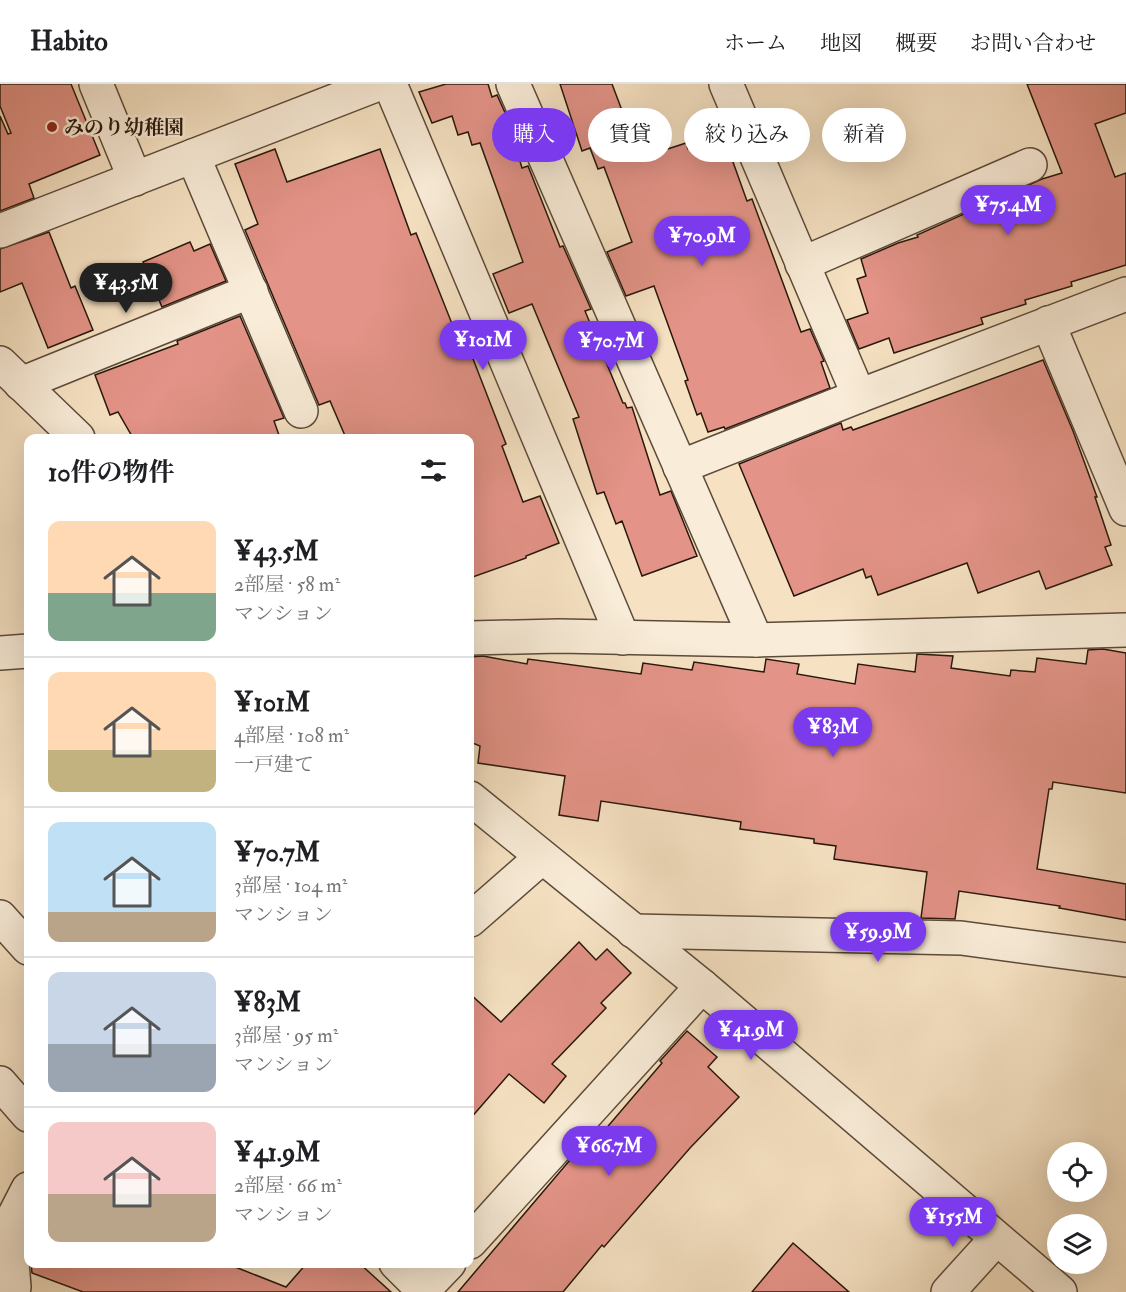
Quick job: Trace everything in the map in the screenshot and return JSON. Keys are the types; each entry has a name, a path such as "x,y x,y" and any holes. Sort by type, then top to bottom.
{"street":[{"path":"96,84 135,179"},
{"path":"0,231 378,84"},
{"path":"390,84 623,638"},
{"path":"513,84 756,640"},
{"path":"726,84 859,396"},
{"path":"193,156 301,411"},
{"path":"802,264 1030,165"},
{"path":"74,434 10,373 251,291"},
{"path":"680,467 1126,294"},
{"path":"1048,323 1124,496"},
{"path":"474,638 559,636 756,640 1126,630"},
{"path":"0,652 24,651"},
{"path":"474,801 702,986 1060,1292"},
{"path":"474,917 542,858"},
{"path":"0,917 24,944"},
{"path":"633,931 962,938 1126,960"},
{"path":"474,1238 702,986"},
{"path":"0,1083 24,1110"},
{"path":"18,1290 4,1230 24,1196"},
{"path":"948,1292 996,1239"},
{"path":"401,1268 417,1283 428,1285 444,1268"}],"building":[{"name":"みのり幼稚園","path":"0,84 71,84 100,155 29,184 34,198 0,211 0,116 8,134 11,133 0,106"},
{"path":"446,84 488,84 492,97 497,95 503,108 492,108 492,162 520,162 522,168 528,166 560,247 563,246 591,309 585,311 623,403 627,408 632,407 660,495 671,491 697,556 642,576 622,521 616,524 604,492 597,494 573,419 579,417 532,304 509,313 493,274 523,262 480,143 472,145 468,132 458,135 452,116 432,123 419,92"},
{"path":"560,84 612,84 621,108 588,108 588,149 582,151 576,133 576,108 568,108"},
{"path":"1027,84 1126,84 1126,113 1095,124 1115,177 1126,173 1126,265 1071,282 1072,286 1025,300 1026,304 981,318 983,324 894,353 889,338 859,349 847,320 868,313 857,279 866,276 861,259 918,237 917,235 1042,179 1062,173"},
{"path":"684,144 684,162 733,162 747,201 752,199 801,332 810,329 824,361 821,362 830,388 725,429 724,427 708,432 701,413 697,415 685,381 688,380 654,286 626,296 607,252 632,242 604,167 598,169 595,162 672,162 672,148"},
{"path":"275,149 287,182 380,149 411,235 416,233 464,354 470,351 506,444 502,446 523,502 540,496 559,543 526,556 526,558 474,577 474,434 344,434 330,401 319,405 245,230 258,224 235,164"},
{"path":"49,232 71,288 75,286 93,330 48,348 22,283 0,292 0,249"},
{"path":"190,242 194,251 210,244 226,281 162,307 143,262"},
{"path":"240,316 284,418 274,421 279,434 131,434 118,412 110,415 95,375 178,344 177,341"},
{"path":"1043,360 1073,431 1097,497 1095,497 1111,545 1105,547 1112,565 1046,589 1039,571 978,593 967,563 878,595 871,576 866,578 863,569 794,596 739,464 841,423 843,430 851,427 853,430"},
{"path":"1103,649 1126,653 1126,793 1053,782 1052,789 1049,789 1037,869 1126,884 1126,920 1059,908 1060,906 959,891 955,919 921,918 927,872 834,859 836,846 814,843 814,839 740,829 741,822 601,801 598,821 559,815 565,776 478,763 480,746 474,744 474,657 483,656 527,664 528,659 641,674 643,663 692,670 694,662 764,672 766,659 799,664 797,674 855,684 858,664 915,672 917,654 953,656 951,668 1010,676 1011,670 1035,672 1037,658 1086,664 1088,650"},
{"path":"579,942 596,960 607,949 631,973 601,1003 606,1008 552,1064 566,1076 544,1103 509,1074 474,1114 474,998 501,1022"},
{"path":"687,1031 717,1057 708,1067 739,1097 690,1148 604,1247 602,1245 563,1292 458,1292 575,1154 580,1159"},
{"path":"793,1243 849,1292 752,1292"},
{"path":"32,1268 238,1268 286,1287 303,1268 365,1268 391,1292 83,1292 32,1273"}],"place":[{"name":"みのり幼稚園","path":"52,127"}]}
